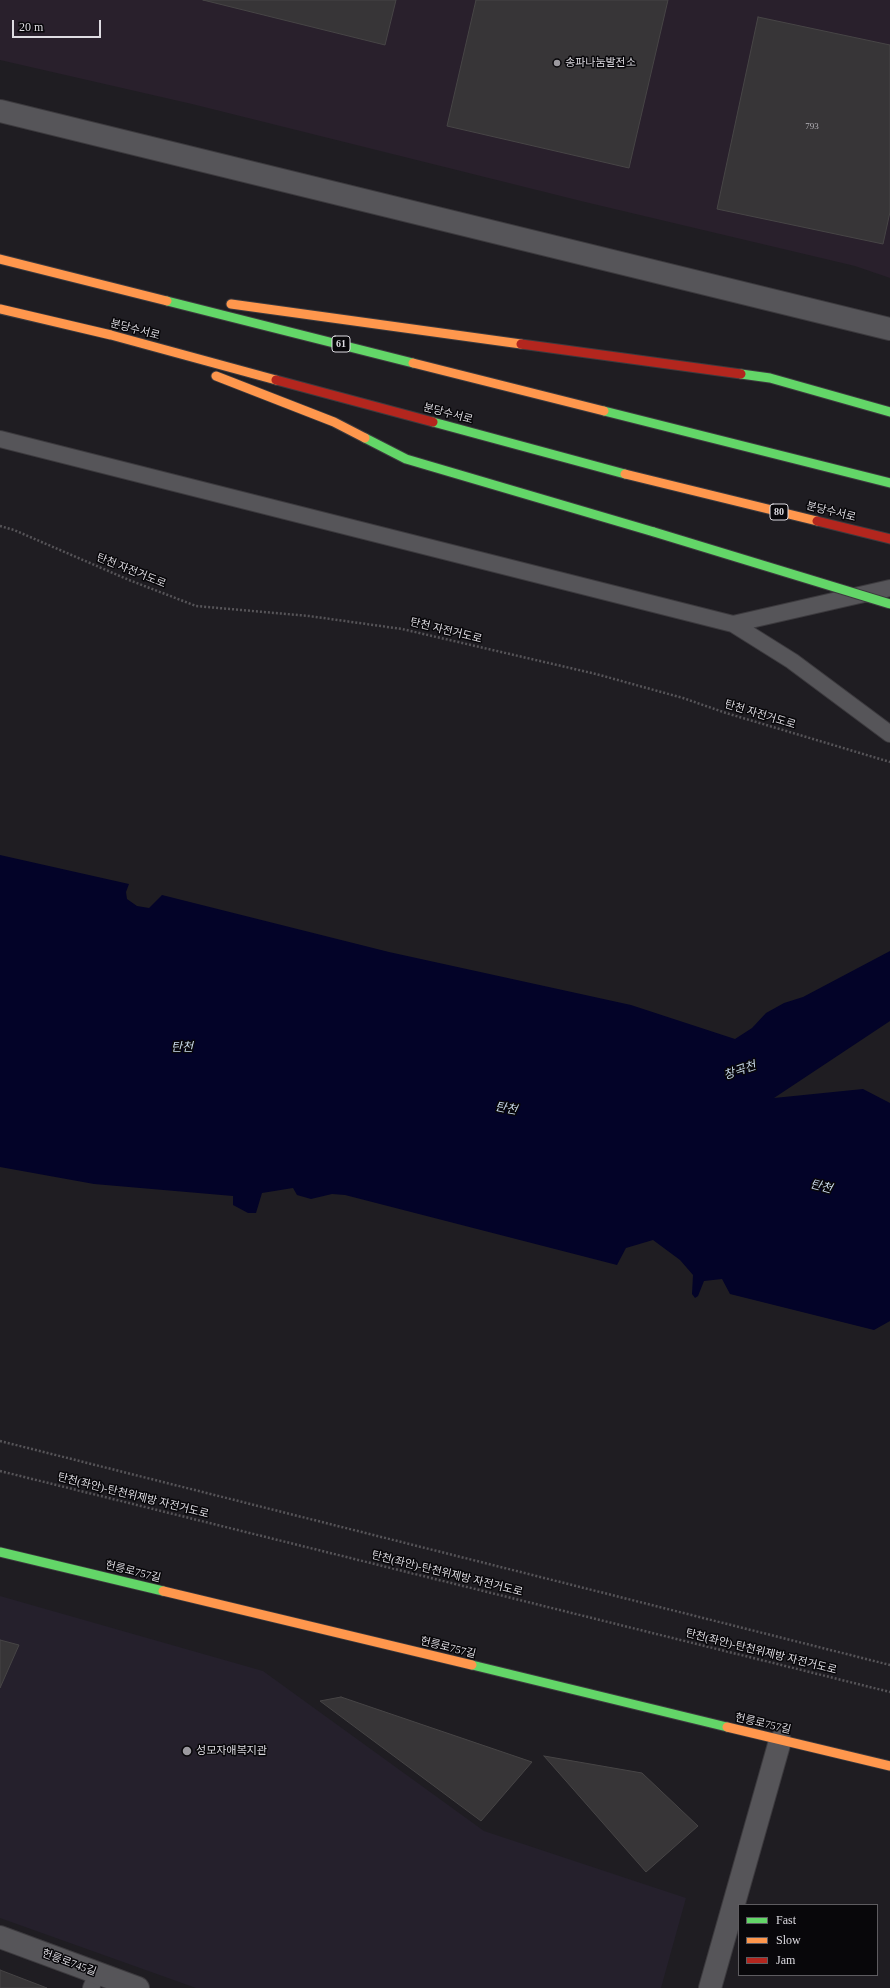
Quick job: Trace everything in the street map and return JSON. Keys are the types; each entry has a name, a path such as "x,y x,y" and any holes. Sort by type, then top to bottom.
{"main road":[{"name":"61","path":"0,259 122,288 890,483"},
{"path":"122,288 201,299"},
{"path":"224,303 770,378 890,412"},
{"name":"분당수서로","path":"0,309 110,335 667,485 890,539"},
{"path":"110,335 192,367"},
{"path":"207,373 334,422 406,459 654,532 890,604"},
{"name":"헌릉로757길","path":"0,1552 780,1741 890,1766"}],"street":[{"path":"0,111 890,329"},
{"path":"710,1988 780,1741"},
{"name":"헌릉로745길","path":"0,1937 94,1981 138,1988"}],"lane":[{"path":"0,439 733,624 792,661 890,734"},
{"path":"733,624 890,588"}],"path":[{"name":"탄천 자전거도로","path":"0,526 14,530 130,580 196,606 309,616 402,629 596,674 683,698 726,713 890,762"},
{"path":"0,1441 890,1666"},
{"name":"탄천(좌안)-탄천위제방 자전거도로","path":"0,1471 890,1692"}],"shaded area":[{"path":"0,0 890,0 890,278 855,266 585,202 192,104 0,60"},
{"name":"성모자애복지관","path":"0,1596 263,1671 484,1831 686,1898 661,1988 196,1988 0,1918"}],"water":[{"name":"탄천","path":"0,855 129,884 126,892 127,899 137,906 149,908 162,895 389,952 631,1005 735,1039 752,1028 766,1013 784,1003 803,997 890,951 890,1021 774,1098 863,1089 890,1103 890,1321 874,1330 730,1294 722,1279 704,1281 698,1296 695,1298 692,1294 693,1275 680,1260 653,1240 626,1248 617,1265 345,1195 332,1194 311,1199 297,1195 293,1188 262,1193 256,1213 248,1213 233,1205 233,1196 94,1184 0,1167"}],"building":[{"path":"203,0 396,0 385,45"},
{"name":"송파나눔발전소","path":"476,0 668,0 629,168 447,126"},
{"path":"758,17 890,45 890,212 883,244 717,209"},
{"path":"0,1640 19,1645 0,1688"},
{"path":"341,1697 532,1762 481,1821 320,1701"},
{"path":"544,1756 642,1773 698,1826 646,1872"},
{"path":"0,1970 47,1988 0,1988"}],"traffic: fast":[{"path":"167,301 413,363"},
{"path":"741,374 770,378 890,412"},
{"path":"604,411 890,483"},
{"path":"433,422 625,474"},
{"path":"365,438 406,459 654,532"},
{"path":"654,532 890,604"},
{"path":"0,1552 163,1591"},
{"path":"472,1665 727,1727"}],"traffic: slow":[{"path":"0,259 167,301"},
{"path":"231,304 521,344"},
{"path":"0,309 111,335 276,380"},
{"path":"413,363 604,411"},
{"path":"216,376 334,422 365,438"},
{"path":"625,474 817,521"},
{"path":"163,1591 472,1665"},
{"path":"727,1727 890,1766"}],"traffic: jam":[{"path":"521,344 741,374"},
{"path":"276,380 433,422"},
{"path":"817,521 890,539"}],"place":[{"name":"송파나눔발전소","path":"557,63"},
{"name":"성모자애복지관","path":"187,1751"}],"water label":[{"name":"창곡천","path":"740,1071"}]}
